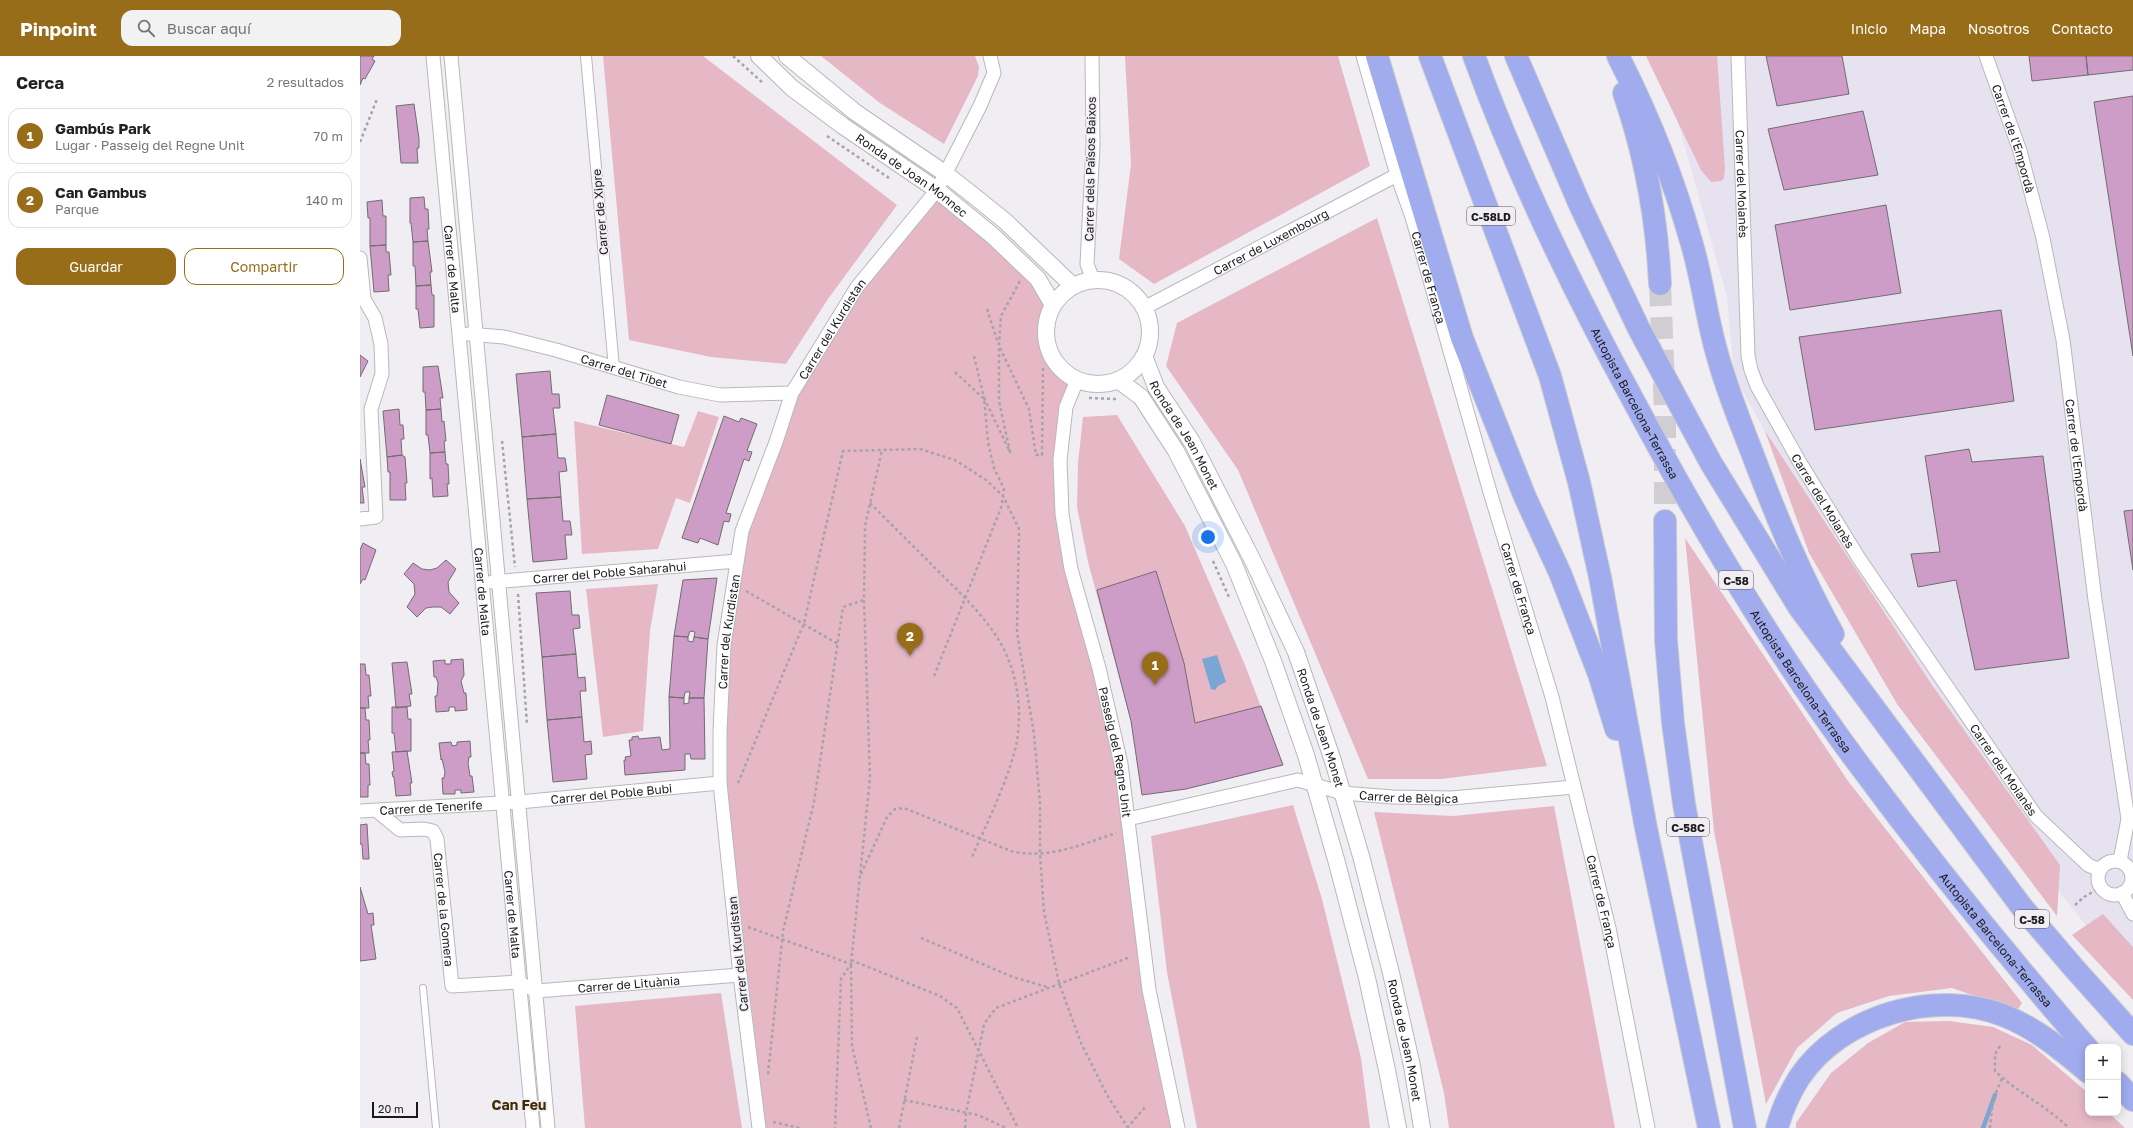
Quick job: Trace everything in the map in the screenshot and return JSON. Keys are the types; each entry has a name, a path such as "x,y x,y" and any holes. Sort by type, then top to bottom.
{"highway":[{"path":"1377,56 1462,338 1525,497 1560,573 1599,674 1646,828 1709,1128"},
{"name":"C-58LD","path":"1430,56 1550,376 1579,482 1600,577 1646,828"},
{"name":"Autopista Barcelona-Terrassa","path":"1474,56 1515,162 1604,347 1682,491 1764,626 1840,739 1939,870 1991,936 2085,1046"},
{"name":"C-58","path":"1516,56 1580,205 1639,329 1711,463 1799,607 2021,906 2133,1034"},
{"path":"1609,56 1624,95 1649,193 1655,225 1660,284"},
{"path":"1618,56 1652,130 1674,188 1692,242 1720,363 1771,503 1808,589 1877,714"},
{"name":"C-58C","path":"1665,521 1666,640 1677,758 1684,804 1745,1128"},
{"path":"1777,1128 1785,1104 1800,1077 1820,1054 1842,1036 1867,1022 1891,1013 1912,1008 1941,1006 1975,1007 2005,1016 2053,1043 2085,1070"},
{"path":"2121,1086 2133,1100"},
{"path":"2121,1099 2133,1109"}],"street":[{"name":"Carrer de Malta","path":"433,56 518,982 533,1128"},
{"name":"Carrer de Malta","path":"451,56 475,334 500,582 548,1128"},
{"name":"Carrer de Xipre","path":"586,56 614,368"},
{"name":"Ronda de Joan Monnec","path":"759,56 792,88 843,126 937,190 994,236 1038,279 1053,305"},
{"name":"Ronda de Joan Monnec","path":"787,56 855,112 946,174 1006,221 1074,286"},
{"name":"Carrer del Kurdistan","path":"759,1128 740,975 720,783 720,731 724,645 742,531 776,442 792,393 857,287 937,190 994,73 990,56"},
{"name":"Carrer dels Països Baixos","path":"1092,56 1092,145 1087,264 1093,280"},
{"name":"Carrer de França","path":"1363,56 1397,174 1412,217 1490,492 1552,697 1609,928 1648,1128"},
{"name":"Carrer del Moianès","path":"1738,56 1748,356 1750,370 1757,386 1799,461 1860,560 2036,816 2088,865 2100,870"},
{"name":"Carrer de l'Empordà","path":"1986,56 2020,151 2043,238 2063,340 2095,600 2128,819 2120,861"},
{"name":"Carrer de Luxembourg","path":"1144,308 1397,174"},
{"path":"360,258 364,300 375,318 381,344 382,374 371,409 376,517 360,519"},
{"path":"1093,280 1108,281 1123,286 1136,296 1144,308 1149,324 1149,335 1144,356 1133,370 1118,380 1098,384 1077,380 1061,369 1051,355 1046,338 1046,323 1053,305 1062,294 1074,286 1093,280"},
{"name":"Carrer del Tibet","path":"459,335 475,334 504,337 556,350 679,387 720,395 792,393"},
{"name":"Ronda de Jean Monet","path":"1144,356 1156,387 1192,442 1253,561 1296,652 1333,761 1361,856 1391,973 1412,1066 1422,1128"},
{"name":"Passeig del Regne Unit","path":"1077,380 1066,407 1060,460 1062,514 1071,569 1099,668 1122,764 1149,990 1178,1128"},
{"name":"Ronda de Jean Monet","path":"1118,380 1141,397 1176,451 1234,564 1273,661 1314,785 1337,863 1367,978 1388,1070 1398,1128"},
{"name":"Carrer del Poble Saharahui","path":"482,583 737,561"},
{"name":"Carrer de Bèlgica","path":"1128,819 1298,780 1342,793 1393,797 1451,798 1574,788"},
{"name":"Carrer del Poble Bubi","path":"502,803 720,783"},
{"name":"Carrer de Tenerife","path":"360,811 502,803"},
{"name":"Carrer de la Gomera","path":"377,811 400,830 424,829 433,831 437,839 452,986 518,982"},
{"path":"2110,861 2120,861 2128,867 2132,876 2130,886 2122,893 2109,894 2101,887 2098,877 2100,870 2110,861"},
{"path":"2122,893 2133,914"},
{"name":"Carrer de Lituània","path":"536,991 740,975"},
{"path":"518,982 536,991"}],"lane":[{"path":"422,988 436,1128"}],"path":[{"path":"360,142 377,99"},
{"path":"956,372 984,398 1010,452 999,401 999,345 1001,316 1021,279"},
{"path":"987,309 999,345 1029,409 1036,455 1042,455 1043,366"},
{"path":"934,676 1001,508 1004,489 994,468 988,442 984,398 974,356"},
{"path":"1089,398 1118,399"},
{"path":"738,783 804,623 843,451 920,449 955,460 986,480 1003,496 1020,528 1017,632 1034,734 1040,803 1040,853 1044,912 1059,983 1082,1043 1107,1095 1127,1128 1146,1106"},
{"path":"871,1128 852,1046 851,960 870,778 864,600 865,526 882,450"},
{"path":"870,503 966,599 997,638 1009,660 1018,693 1019,721 1016,742 1009,768 972,857"},
{"path":"1211,556 1230,599"},
{"path":"740,588 804,623 838,644"},
{"path":"767,1079 782,940 814,802 843,607 864,600"},
{"path":"860,876 887,817 895,809 904,808 980,839 1020,853 1060,851 1119,833"},
{"path":"2075,905 2084,896 2101,887"},
{"path":"748,927 851,964"},
{"path":"921,938 1013,977 1047,988"},
{"path":"965,1128 966,1113 984,1024 996,1008 1130,957"},
{"path":"851,960 940,996 957,1008 979,1048 1018,1128"},
{"path":"835,1128 841,979 851,964"},
{"path":"898,1128 917,1036"},
{"path":"2000,1046 1995,1054 1995,1071 2002,1078 2030,1096 2069,1128"},
{"path":"1990,1128 1993,1100 2002,1078"},
{"path":"904,1100 988,1119 1006,1128"},
{"path":"773,1122 800,1128"}],"shaded area":[{"path":"603,56 703,56 897,205 828,299 786,364 711,357 629,340"},
{"path":"821,56 975,56 979,67 978,76 944,144 880,103"},
{"path":"1125,56 1338,56 1370,166 1154,284 1119,259 1131,164"},
{"path":"1646,56 1717,56 1725,168 1724,178 1721,181 1711,182 1701,170"},
{"path":"1670,56 2133,56 2133,984 1976,788 1793,483 1734,375 1727,297 1667,83"},
{"path":"937,190 993,236 1053,305 1046,329 1048,348 1052,357 1058,364 1077,380 1066,407 1062,514 1113,727 1149,990 1178,1128 759,1128 720,769 737,561 792,393 857,287"},
{"path":"1377,218 1547,766 1441,779 1368,779 1238,470 1166,366 1177,323"},
{"path":"698,411 719,417 690,503 676,498 658,549 582,554 574,421 684,447"},
{"path":"1117,415 1185,526 1245,665 1283,765 1186,789 1142,795 1131,721 1088,562 1077,507 1078,463 1083,417"},
{"path":"1765,431 1932,685 2060,865 2057,916 1897,704 1809,553"},
{"path":"1685,538 1848,781 2022,1003 2017,1011 1952,988 1889,996 1837,1013 1797,1048 1766,1104 1714,831"},
{"path":"658,584 650,631 643,731 603,737 586,589"},
{"path":"1293,805 1322,899 1361,1058 1370,1128 1197,1128 1167,972 1151,836"},
{"path":"1554,806 1615,1128 1449,1128 1444,1093 1374,812 1453,816"},
{"path":"2103,914 2133,947 2133,1000 2072,935"},
{"path":"721,993 742,1128 585,1128 575,1006"},
{"path":"1949,1021 1993,1027 2032,1045 2085,1090 2085,1116 2112,1116 2125,1128 1796,1128 1796,1123 1831,1073 1868,1043 1905,1022"}],"water":[{"path":"1217,655 1226,682 1218,686 1215,690 1211,689 1202,659"}],"building":[{"path":"360,56 374,56 372,59 375,61 360,85"},
{"path":"1766,56 1842,56 1849,94 1777,106"},
{"path":"2029,56 2086,56 2088,75 2032,81"},
{"path":"2086,56 2133,56 2133,70 2088,75"},
{"path":"2133,96 2133,356 2094,102"},
{"path":"414,104 419,139 419,148 417,148 418,163 401,163 396,106"},
{"path":"1863,111 1878,175 1784,190 1768,129"},
{"path":"424,197 425,209 428,209 428,241 413,242 410,223 410,198"},
{"path":"382,200 383,216 386,216 386,245 370,246 370,218 368,218 367,202"},
{"path":"1886,205 1901,293 1790,310 1775,225"},
{"path":"428,241 432,272 430,272 431,285 416,286 415,266 413,266 413,242"},
{"path":"386,245 386,252 389,252 391,275 388,275 389,291 374,292 370,246"},
{"path":"431,285 432,295 434,295 434,327 420,328 418,309 416,309 416,286"},
{"path":"2001,310 2014,401 1815,430 1799,337"},
{"path":"360,355 368,361 360,377"},
{"path":"438,366 443,398 440,398 441,409 426,410 425,392 423,392 423,367"},
{"path":"550,371 552,394 559,394 560,408 553,408 556,434 522,437 516,374"},
{"path":"607,395 679,415 671,444 599,425"},
{"path":"399,409 400,425 403,425 404,439 401,439 402,455 387,457 383,411"},
{"path":"441,409 446,441 444,441 445,452 430,453 428,435 426,435 426,410"},
{"path":"724,416 739,422 741,418 757,424 747,451 752,452 749,461 744,459 726,513 731,514 729,522 724,521 718,545 700,538 698,543 682,538"},
{"path":"556,434 558,458 565,458 567,471 559,472 561,497 527,499 522,437"},
{"path":"1969,449 1972,462 2043,456 2069,658 1975,670 1956,580 1918,587 1911,554 1940,552 1925,456"},
{"path":"445,452 446,464 448,464 448,496 433,497 432,478 430,479 430,453"},
{"path":"402,455 405,457 407,483 405,483 406,500 390,500 390,472 388,472 387,457"},
{"path":"360,459 365,487 362,487 364,503 360,503"},
{"path":"561,497 563,521 570,521 572,535 565,535 567,559 533,562 527,499"},
{"path":"2133,510 2133,570 2124,511"},
{"path":"363,543 376,550 365,580 363,579 360,584 360,550"},
{"path":"446,560 456,569 448,582 449,592 459,603 450,614 441,607 433,607 426,608 417,617 407,607 415,594 414,584 404,574 413,563 422,569 430,570 437,568"},
{"path":"1156,571 1184,663 1195,723 1261,706 1283,765 1186,789 1142,795 1131,721 1097,590"},
{"path":"717,578 708,639 694,637 695,632 690,631 688,637 674,636 683,580"},
{"path":"570,591 572,615 579,615 580,628 573,629 576,654 542,657 536,593"},
{"path":"674,636 688,637 688,641 693,642 694,637 708,639 704,698 689,698 690,692 685,692 684,698 669,697"},
{"path":"576,654 578,678 585,677 586,691 580,691 582,717 547,720 542,657"},
{"path":"463,659 464,675 461,681 464,693 466,693 467,710 455,711 455,707 449,707 449,711 436,712 435,696 437,696 438,683 436,677 434,677 433,661 445,660 445,664 451,664 451,660"},
{"path":"407,662 412,694 409,694 411,706 396,708 392,663"},
{"path":"360,664 365,664 366,675 369,675 371,696 368,696 369,708 360,708"},
{"path":"669,697 684,698 684,704 689,703 689,698 704,698 705,759 691,759 690,754 685,754 685,770 625,775 624,760 626,760 625,757 631,756 629,740 632,740 632,737 638,736 639,739 660,737 662,750 670,749"},
{"path":"392,707 407,707 408,719 411,719 411,751 396,752 394,733 392,733"},
{"path":"360,708 365,708 366,720 369,720 369,753 360,753"},
{"path":"582,717 584,742 591,741 592,754 585,755 587,779 553,782 547,720"},
{"path":"470,741 471,757 469,757 468,763 470,776 472,776 474,792 461,793 461,790 455,790 455,794 443,794 442,778 444,778 445,772 442,759 441,760 439,743 451,742 452,746 457,745 457,742"},
{"path":"407,751 412,783 410,783 411,795 396,796 392,772 394,771 392,752"},
{"path":"360,753 365,753 366,764 369,764 370,785 368,785 368,797 360,797"},
{"path":"367,824 369,859 363,859 362,844 360,844 360,825"},
{"path":"360,887 368,914 373,913 374,925 371,925 376,959 360,961"}],"waterway":[{"path":"1983,1128 1995,1095"}],"tunnel":[{"path":"1660,284 1665,412 1665,521"}],"place":[{"name":"Can Gambus","path":"910,656"},
{"name":"Gambús Park","path":"1155,685"}],"district":[{"name":"Can Feu","path":"519,1104"}]}
